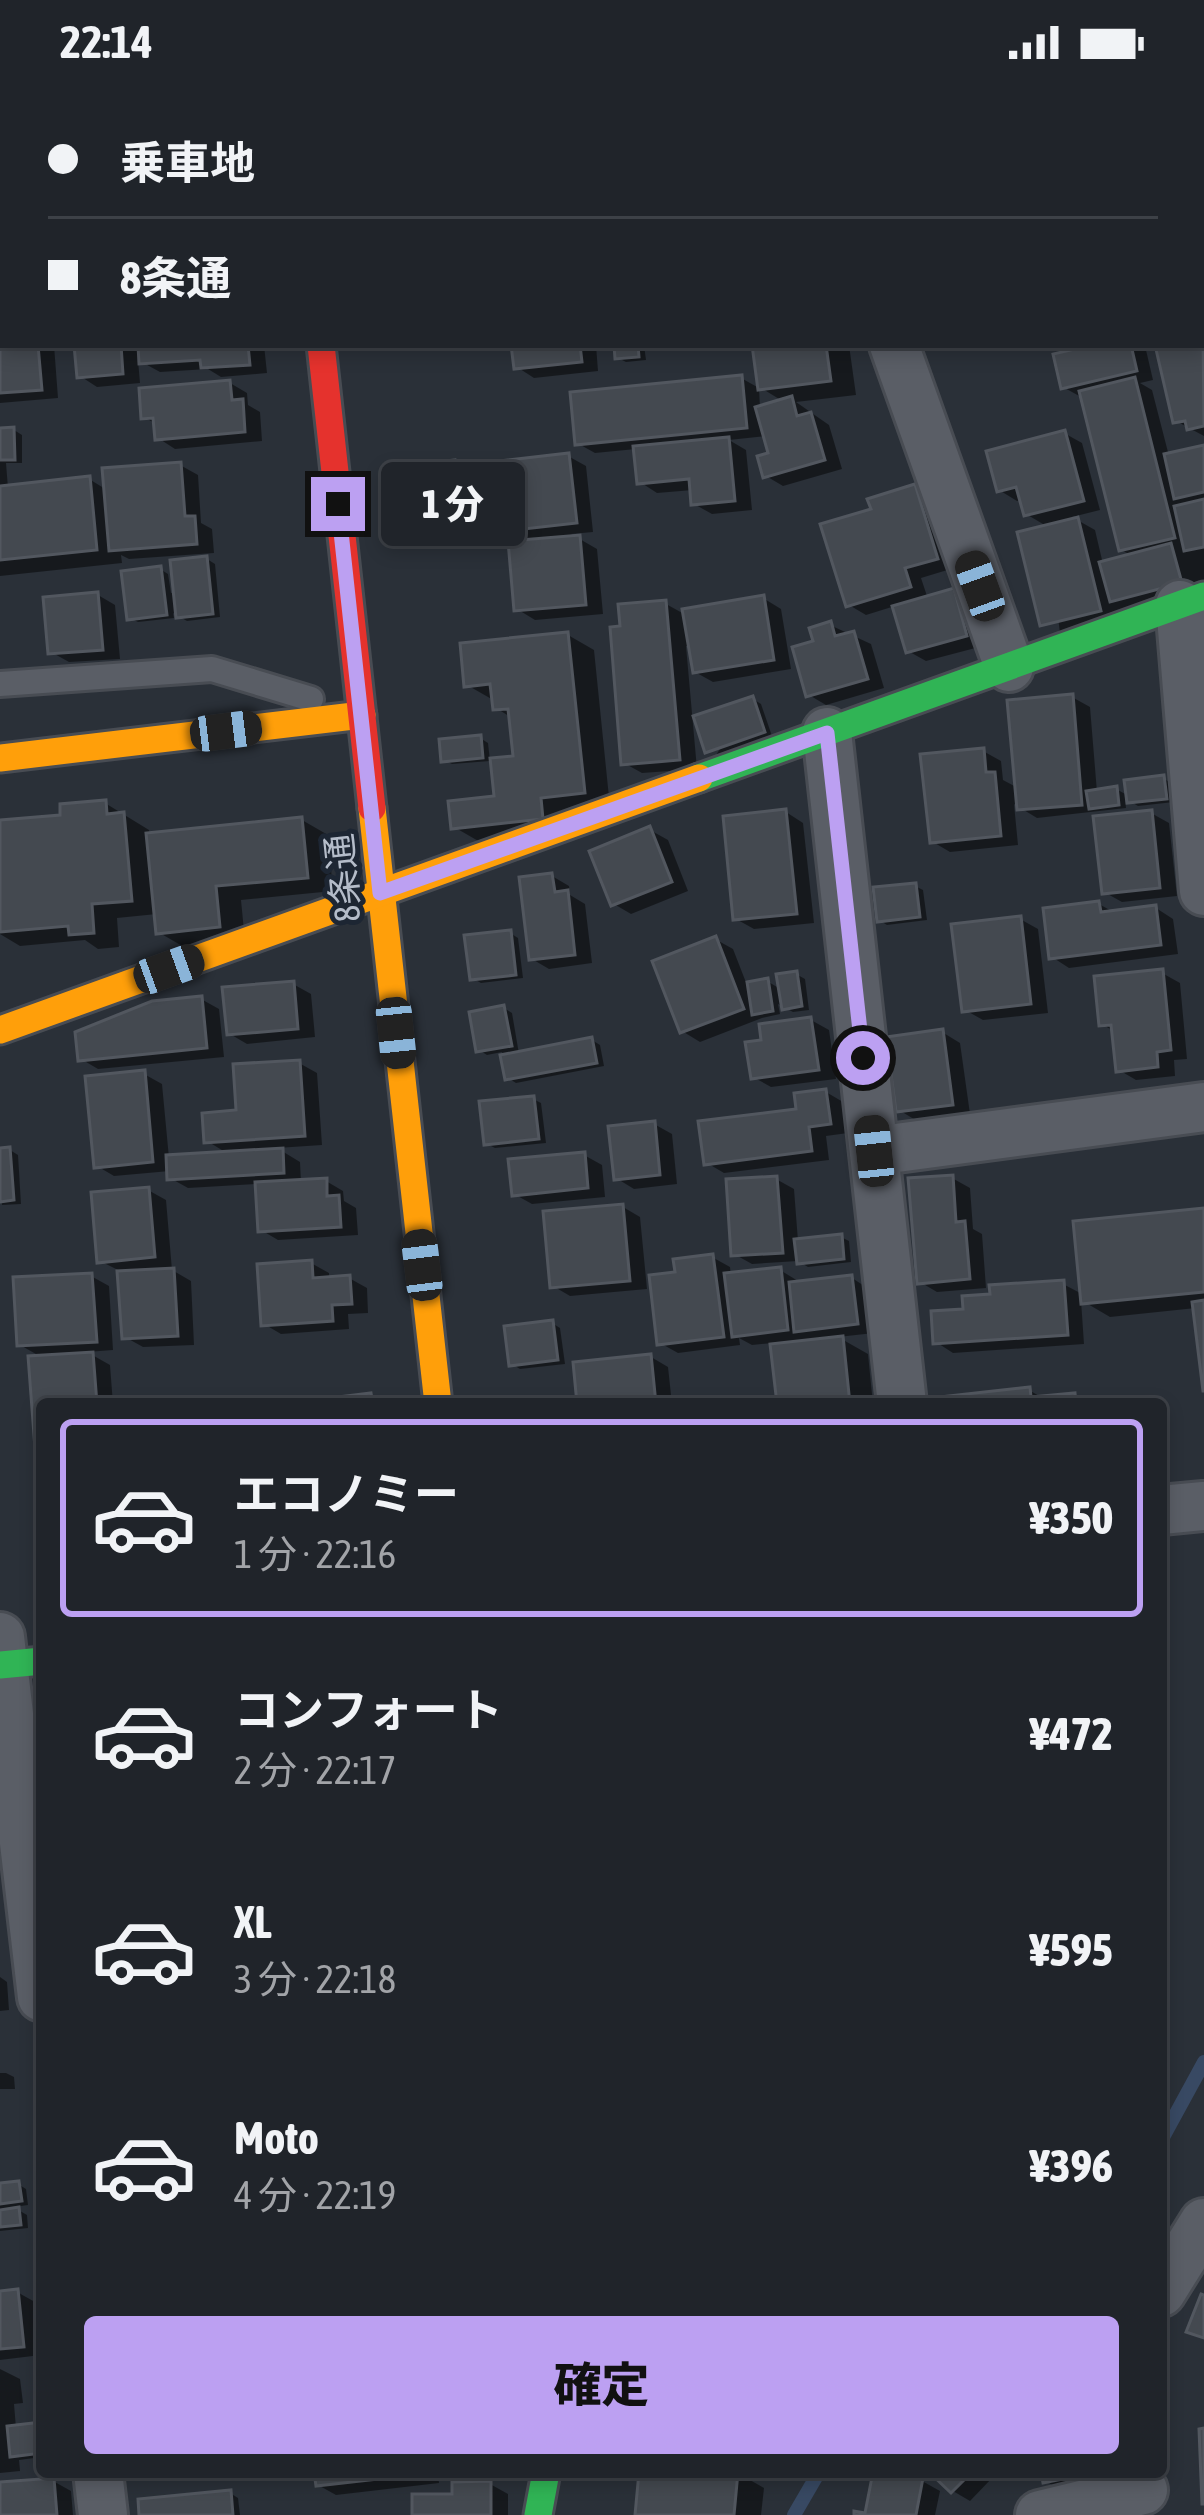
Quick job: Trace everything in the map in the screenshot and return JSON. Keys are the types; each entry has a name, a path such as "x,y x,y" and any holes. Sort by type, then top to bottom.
{"street":[{"name":"8条通","path":"321,348 437,1398"},
{"path":"895,348 1009,667"},
{"path":"0,1030 1192,601 1204,891"},
{"path":"0,758 362,715"},
{"path":"827,733 901,1398"},
{"path":"874,1151 1204,1107"},
{"path":"1167,1509 1204,1506"},
{"path":"11,1657 36,1931"},
{"path":"1167,2282 1204,2223"},
{"path":"99,2478 103,2515"},
{"path":"538,2515 545,2478"},
{"path":"1040,2515 1143,2492"}],"lane":[{"path":"0,684 212,669 362,715"}],"building":[{"path":"0,348 38,348 42,390 0,393"},
{"path":"74,348 121,348 123,374 77,378"},
{"path":"138,348 248,348 250,365 201,368 200,360 139,364"},
{"path":"511,348 580,348 582,362 514,369"},
{"path":"614,348 638,348 639,357 615,359"},
{"path":"752,348 826,348 831,381 758,390"},
{"path":"1079,348 1132,348 1137,371 1061,389 1053,354"},
{"path":"1156,348 1203,348 1204,426 1187,430 1185,421 1173,423"},
{"path":"742,375 747,428 575,445 570,392"},
{"path":"1135,377 1175,538 1119,551 1079,391"},
{"path":"230,380 232,400 243,399 245,432 155,440 153,418 141,419 139,388"},
{"path":"792,396 797,416 811,412 825,460 763,478 757,456 768,453 755,407"},
{"path":"14,427 15,460 0,460 0,428"},
{"path":"1065,430 1084,501 1024,516 1016,487 997,492 986,451"},
{"path":"729,437 735,501 691,505 689,479 637,484 633,446"},
{"path":"1204,445 1204,492 1174,499 1164,454"},
{"path":"569,453 577,523 498,532 490,462"},
{"path":"455,460 458,483 414,489 411,465"},
{"path":"181,462 185,516 195,516 197,544 109,551 102,468"},
{"path":"90,476 97,550 0,560 0,486"},
{"path":"915,484 938,559 905,568 911,587 846,607 820,524 871,509 867,499"},
{"path":"1204,499 1204,547 1184,551 1174,506"},
{"path":"1078,517 1101,611 1040,626 1017,532"},
{"path":"580,535 586,605 514,611 508,541"},
{"path":"1171,543 1182,583 1110,602 1099,562"},
{"path":"207,556 213,614 176,618 170,560"},
{"path":"161,566 167,615 127,620 121,571"},
{"path":"954,588 967,636 906,653 892,606"},
{"path":"98,592 103,650 48,654 43,597"},
{"path":"764,595 774,660 693,673 682,609"},
{"path":"666,600 680,760 621,765 610,627 620,626 618,604"},
{"path":"831,621 835,636 854,631 868,679 806,697 792,647 813,641 809,628"},
{"path":"568,632 585,793 541,798 543,819 451,829 448,801 494,796 490,758 513,756 508,709 493,710 490,684 464,687 460,643"},
{"path":"1073,694 1082,805 1017,810 1007,700"},
{"path":"753,696 765,732 705,753 693,716"},
{"path":"481,735 483,758 441,762 439,739"},
{"path":"984,748 986,772 995,772 1001,836 930,843 920,754"},
{"path":"1164,775 1167,799 1127,803 1124,780"},
{"path":"1117,786 1119,805 1089,809 1086,791"},
{"path":"106,800 107,814 124,812 132,901 92,904 94,933 69,935 68,926 0,932 0,820 60,815 60,804"},
{"path":"786,809 797,914 733,920 723,816"},
{"path":"1152,810 1160,888 1102,894 1093,816"},
{"path":"302,817 308,878 216,886 220,927 156,934 146,833"},
{"path":"650,826 672,882 611,906 589,851"},
{"path":"552,873 555,892 568,890 575,955 529,960 519,877"},
{"path":"916,883 920,917 877,922 873,887"},
{"path":"1099,901 1101,912 1156,905 1161,945 1049,959 1043,908"},
{"path":"1021,916 1031,1004 962,1012 951,924"},
{"path":"511,930 516,975 470,980 464,935"},
{"path":"716,936 744,1009 680,1033 652,961"},
{"path":"1163,969 1171,1050 1157,1052 1158,1067 1116,1072 1111,1025 1099,1026 1094,976"},
{"path":"797,971 802,1006 782,1010 776,974"},
{"path":"768,978 773,1011 752,1015 747,982"},
{"path":"294,981 298,1029 227,1035 222,987"},
{"path":"202,996 207,1048 78,1061 75,1032 152,1001"},
{"path":"504,1005 512,1046 476,1052 469,1012"},
{"path":"811,1017 819,1070 751,1079 745,1042 761,1040 759,1024"},
{"path":"943,1029 953,1105 896,1112 886,1037"},
{"path":"592,1037 597,1063 505,1080 500,1055"},
{"path":"300,1060 305,1136 204,1143 202,1113 236,1110 233,1064"},
{"path":"145,1070 153,1162 94,1168 85,1076"},
{"path":"826,1089 831,1124 809,1127 812,1151 704,1165 698,1121 796,1109 794,1093"},
{"path":"534,1096 539,1139 484,1145 479,1101"},
{"path":"655,1121 660,1175 614,1180 608,1126"},
{"path":"10,1147 14,1200 0,1202 0,1148"},
{"path":"283,1148 284,1173 167,1180 166,1155"},
{"path":"585,1152 588,1188 512,1196 508,1159"},
{"path":"953,1175 956,1222 965,1221 970,1279 917,1284 908,1178"},
{"path":"777,1176 783,1253 731,1256 726,1179"},
{"path":"327,1178 327,1196 339,1195 341,1227 258,1232 255,1182"},
{"path":"149,1187 155,1257 97,1263 91,1192"},
{"path":"623,1204 630,1281 550,1288 543,1211"},
{"path":"1204,1208 1204,1292 1081,1304 1073,1221"},
{"path":"842,1234 844,1259 797,1264 794,1239"},
{"path":"713,1254 724,1337 657,1345 649,1275 675,1272 673,1259"},
{"path":"312,1260 313,1278 350,1275 352,1304 332,1305 333,1321 261,1326 257,1264"},
{"path":"781,1267 788,1330 732,1337 724,1273"},
{"path":"174,1268 178,1336 122,1339 117,1271"},
{"path":"92,1273 97,1342 17,1346 13,1277"},
{"path":"852,1275 858,1324 794,1332 789,1282"},
{"path":"1064,1280 1068,1335 933,1344 931,1311 963,1309 962,1296 990,1294 989,1285"},
{"path":"1204,1300 1204,1391 1203,1391 1192,1302"},
{"path":"553,1320 558,1360 509,1366 504,1326"},
{"path":"843,1336 849,1398 776,1398 770,1344"},
{"path":"93,1352 97,1398 36,1398 36,1462 28,1356"},
{"path":"651,1354 655,1398 576,1398 573,1362"},
{"path":"1030,1387 1031,1397 1075,1393 1075,1398 930,1398"},
{"path":"371,1393 372,1398 330,1398"},
{"path":"19,2181 22,2201 0,2204 0,2183"},
{"path":"19,2207 21,2225 0,2227 0,2210"},
{"path":"18,2289 24,2347 0,2349 0,2291"},
{"path":"1204,2295 1204,2338 1186,2332"},
{"path":"36,2423 36,2454 10,2457 7,2426"},
{"path":"1204,2428 1204,2504 1202,2504 1199,2429"},
{"path":"54,2478 57,2515 0,2515 0,2482"},
{"path":"315,2478 387,2478 316,2486"},
{"path":"638,2478 737,2478 734,2515 635,2515"},
{"path":"872,2478 923,2478 916,2515 854,2515 854,2511 865,2513"},
{"path":"935,2478 966,2478 951,2493"},
{"path":"491,2481 491,2515 412,2515 412,2494 452,2494 452,2482"},
{"path":"231,2490 233,2515 139,2515 138,2499"}],"waterway":[{"path":"1167,2130 1204,2062"},
{"path":"794,2515 816,2478"}],"traffic: fast":[{"path":"699,778 1204,596"},
{"path":"0,1665 36,1662"},
{"path":"538,2515 545,2478"}],"traffic: slow":[{"path":"0,758 362,715"},
{"path":"0,1030 699,778"},
{"path":"372,808 437,1398"}],"traffic: jam":[{"path":"321,348 372,808"}],"route":[{"path":"338,504 380,893 827,733 863,1058"}]}
